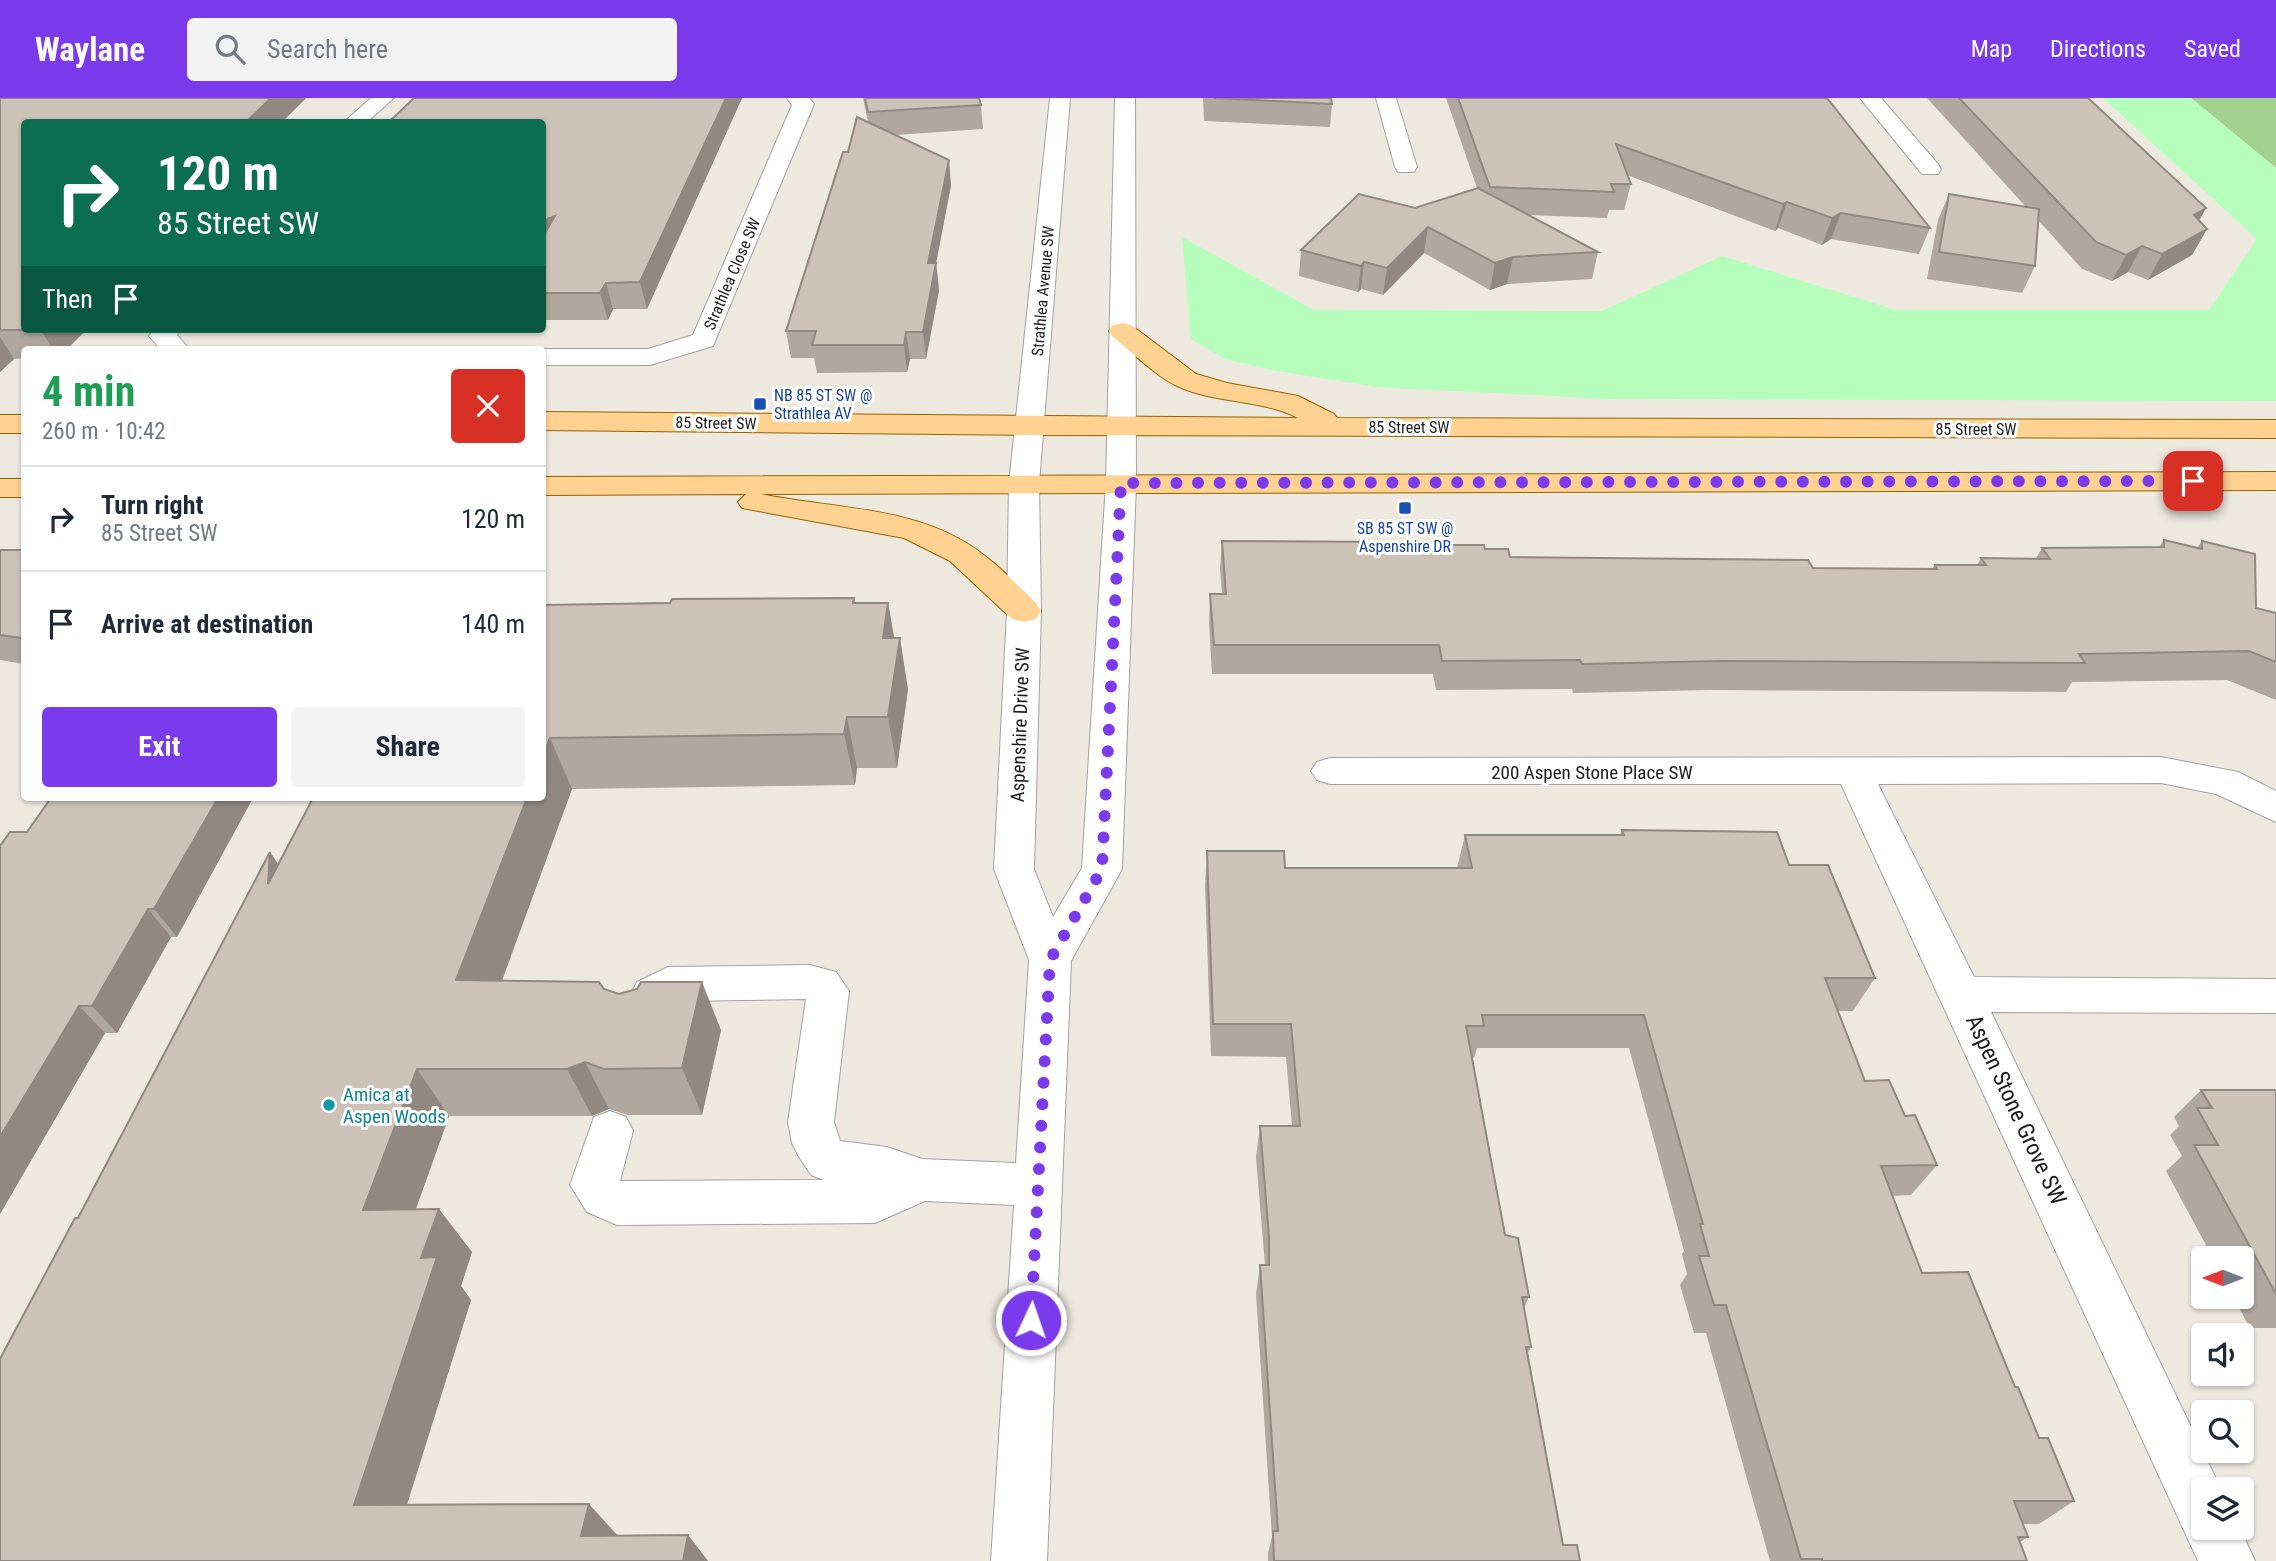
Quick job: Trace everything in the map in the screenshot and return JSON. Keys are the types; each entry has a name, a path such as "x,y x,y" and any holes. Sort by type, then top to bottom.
{"main road":[{"path":"1122,331 1186,380 1224,391 1288,402 1338,427"},
{"name":"85 Street SW","path":"546,422 2276,429"},
{"path":"0,424 21,424"},
{"path":"546,486 2276,481"},
{"path":"679,485 763,505 898,527 939,541 983,570 1024,611"},
{"path":"0,488 21,488"}],"street":[{"path":"358,119 384,98"},
{"name":"Strathlea Close SW","path":"546,357 650,356 704,340 803,104 797,98"},
{"name":"Strathlea Avenue SW","path":"1024,483 1060,98"},
{"path":"1121,483 1125,98"},
{"path":"1386,98 1406,167"},
{"path":"1870,98 1930,169"},
{"path":"165,333 162,336 173,346"},
{"name":"Aspenshire Drive SW","path":"1019,1561 1050,960 1014,869 1024,611 1024,483"},
{"name":"Aspenshire Drive SW","path":"1050,960 1102,869 1121,483"},
{"name":"200 Aspen Stone Place SW","path":"1330,771 2161,770 2225,782 2276,808"},
{"path":"1854,772 1961,994"},
{"path":"642,1022 652,995 668,985 810,982 821,985 828,991 811,1122 815,1143 827,1160 887,1168 922,1180 1037,1185"},
{"name":"Aspen Stone Grove SW","path":"2191,1485 1961,994 2276,996"},
{"path":"610,1131 594,1185 604,1197 617,1203 875,1201 922,1180"},
{"path":"2217,1540 2227,1561"}],"green space":[{"path":"2103,98 2191,98 2276,168 2276,401 1609,399 1376,387 1271,370 1225,359 1191,339 1182,237 1314,310 1602,311 1722,256 1896,310 2209,310 2257,239"},
{"path":"2191,98 2276,98 2276,168"}],"building":[{"path":"0,98 271,98 249,119 21,119 21,330 0,330"},
{"path":"414,98 726,98 640,282 606,283 600,293 546,293 546,231 555,216 546,219 546,119 392,119"},
{"path":"865,98 979,98 981,105 868,112"},
{"path":"1214,98 1331,98 1332,104"},
{"path":"1458,98 1827,98 1930,228 1841,213 1832,218 1787,202 1783,204 1616,144 1631,184 1611,184 1614,192 1490,187"},
{"path":"1959,98 2088,98 2206,208 2194,215 2207,229 2162,254 2142,246 2126,255 2096,242"},
{"path":"857,117 949,160 928,263 936,263 923,332 906,332 904,345 812,345 816,331 786,331 843,152 848,152"},
{"path":"1478,188 1598,252 1513,257 1495,263 1428,227 1387,268 1364,262 1361,266 1301,250 1359,194 1415,208"},
{"path":"1949,194 2039,209 2035,266 1939,252"},
{"path":"2164,540 2202,549 2202,541 2255,554 2256,608 2276,613 2276,662 2249,651 2079,654 2085,663 1721,661 1582,664 1580,660 1442,661 1439,645 1214,645 1210,594 1226,594 1222,541 1484,545 1485,549 1508,549 1510,557 1808,560 1813,568 1937,569 1935,565 1986,565 1981,558 2050,559 2042,548 2164,547"},
{"path":"0,550 21,550 21,638 0,635"},
{"path":"854,598 853,603 888,603 883,638 900,638 888,717 847,717 844,734 550,738 546,748 546,605 670,603 672,599"},
{"path":"49,801 216,801 154,909 148,909 92,1006 79,1006 0,1137 0,846 10,832 27,832"},
{"name":"Amica at Aspen Woods","path":"311,801 526,801 456,980 599,982 604,989 619,994 637,989 641,982 702,982 682,1068 604,1069 585,1062 567,1069 417,1069 363,1210 439,1209 421,1258 437,1257 354,1505 589,1504 581,1536 688,1535 683,1561 0,1561 0,1359 75,1218 78,1218 270,852 268,884"},
{"path":"1622,830 1777,832 1789,865 1828,865 1875,978 1825,978 1865,1081 1889,1080 1905,1116 1915,1115 1937,1165 1881,1166 1922,1273 1968,1272 2015,1387 2018,1387 2039,1438 2048,1438 2074,1501 2014,1501 2028,1537 2018,1537 2027,1561 1801,1559 1726,1305 1714,1305 1699,1256 1709,1256 1700,1224 1703,1224 1644,1015 1482,1015 1484,1026 1466,1026 1505,1235 1518,1238 1529,1297 1522,1297 1531,1347 1526,1347 1563,1545 1577,1545 1580,1561 1274,1561 1273,1531 1278,1531 1260,1265 1269,1265 1269,1237 1260,1126 1300,1126 1291,1024 1213,1024 1207,851 1284,851 1285,868 1472,868 1465,835 1624,835"},
{"path":"2201,1090 2276,1090 2276,1294 2254,1254 2254,1246 2250,1246 2194,1145 2218,1145 2197,1108 2212,1108"}],"place":[{"name":"NB 85 ST SW @ Strathlea AV","path":"760,404"},
{"name":"SB 85 ST SW @ Aspenshire DR","path":"1405,508"},
{"name":"Amica at Aspen Woods","path":"329,1105"}],"route":[{"path":"1031,1320 1050,960 1102,869 1121,483 2193,481"}]}
